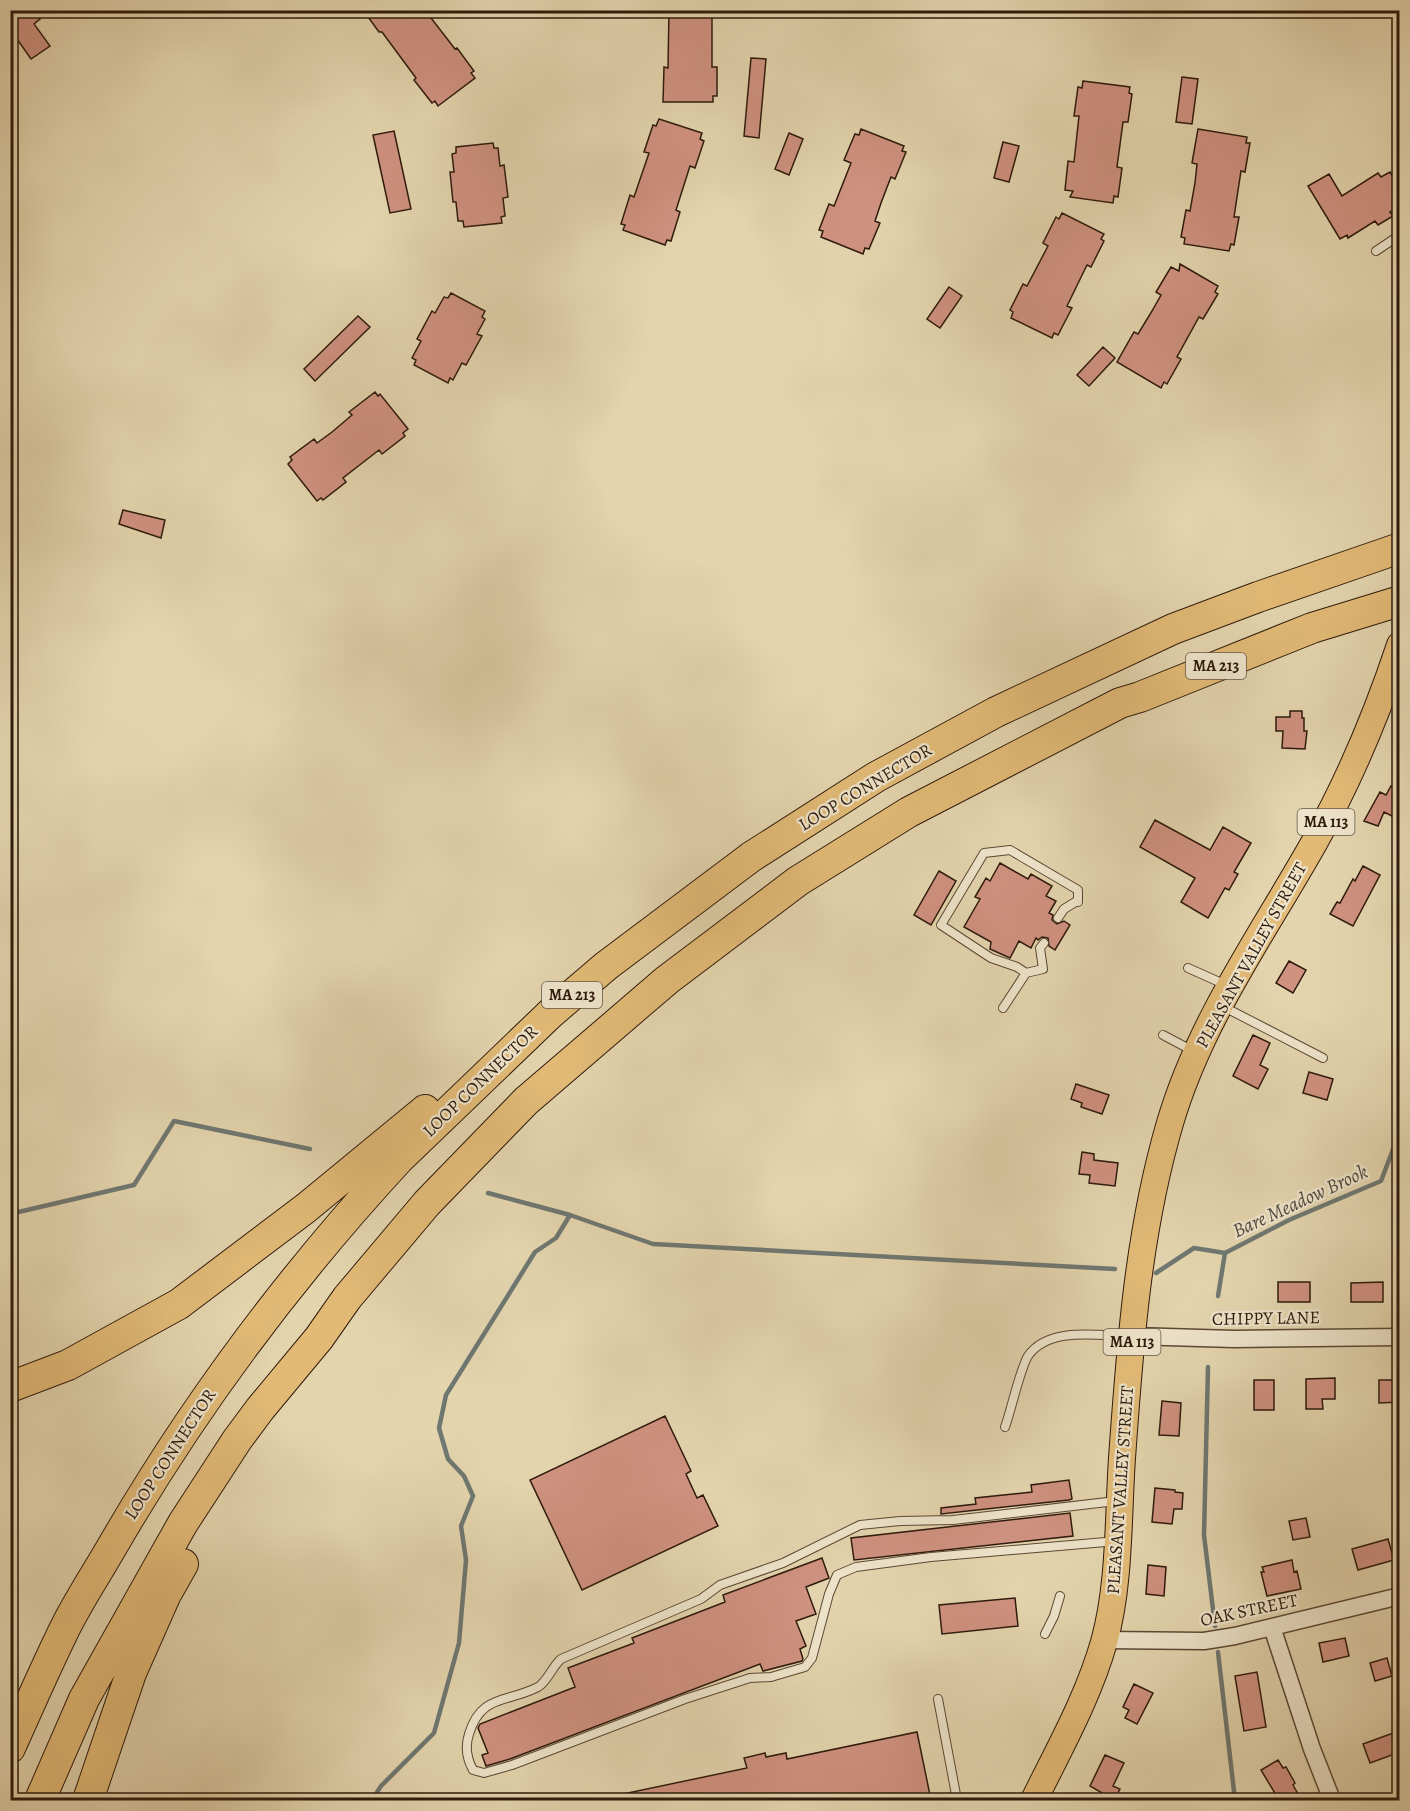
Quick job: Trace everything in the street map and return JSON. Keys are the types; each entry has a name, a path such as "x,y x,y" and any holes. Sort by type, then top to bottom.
{"highway":[{"name":"LOOP CONNECTOR","path":"10,1748 68,1623 147,1486 212,1389 297,1279 377,1183 551,1013 606,966 751,857 876,777 996,712 1173,629 1400,548"},
{"name":"MA 213","path":"40,1800 84,1700 125,1625 183,1523 237,1440 319,1338 346,1298 427,1203 526,1101 668,980 798,881 909,813 1120,703 1312,628 1400,601"},
{"path":"10,1387 68,1365 179,1304 306,1208 392,1136 551,1013"},
{"path":"88,1800 131,1673 166,1594 204,1528 273,1393"}],"main road":[{"name":"PLEASANT VALLEY STREET","path":"1034,1800 1089,1686 1104,1640 1111,1605 1133,1336 1143,1244 1151,1197 1172,1118 1196,1052 1225,995 1344,787 1399,646"}],"street":[{"name":"CHIPPY LANE","path":"1133,1336 1234,1339 1400,1337"},
{"name":"OAK STREET","path":"1104,1640 1204,1641 1400,1596"},
{"path":"1272,1627 1312,1749 1332,1800"}],"lane":[{"path":"1376,251 1400,235"},
{"path":"1026,973 1017,967 991,958 941,925 984,853 1010,850 1078,890 1078,902 1064,909 1059,918"},
{"path":"1003,1008 1026,973 1043,969 1041,948 1044,943"},
{"path":"1188,968 1225,995 1323,1058"},
{"path":"1163,1035 1196,1052"},
{"path":"1005,1428 1027,1358 1035,1349 1058,1337 1133,1336"},
{"path":"1117,1540 931,1557 856,1567 837,1575 829,1594 812,1658 805,1667 771,1677 750,1678 685,1699 512,1766 484,1773 473,1770 468,1761 466,1741 474,1718 487,1705 540,1686 561,1659 701,1599 720,1585 783,1563 860,1525 900,1521 953,1520 1120,1500"},
{"path":"1045,1634 1060,1596"},
{"path":"938,1699 957,1800"}],"building":[{"path":"29,10 34,10 40,19 34,24 50,46 31,59 10,29 10,23"},
{"path":"363,10 421,10 425,16 428,14 474,71 471,73 475,78 438,106 435,101 432,103 382,32 379,32"},
{"path":"669,10 712,10 712,67 717,67 717,96 713,96 713,102 663,102 664,67 668,68"},
{"path":"751,58 766,59 759,138 744,136"},
{"path":"1182,77 1198,79 1192,124 1176,122"},
{"path":"1083,81 1130,87 1129,93 1132,94 1128,122 1123,122 1117,167 1122,168 1118,197 1114,196 1113,203 1070,197 1073,191 1065,190 1068,161 1074,162 1079,116 1074,116 1078,87 1082,88"},
{"path":"659,119 702,133 700,139 704,141 695,168 690,166 676,210 680,212 671,241 667,240 665,245 623,230 625,225 621,224 630,195 634,197 649,153 644,152 653,125 656,126"},
{"path":"861,129 904,146 902,151 906,152 895,179 891,177 875,221 880,223 869,249 865,248 863,254 821,237 823,231 819,230 829,204 834,206 851,163 844,160 855,134 859,135"},
{"path":"1198,129 1247,137 1246,143 1250,143 1245,172 1241,171 1234,217 1239,217 1234,245 1231,244 1229,251 1184,244 1185,238 1181,237 1186,210 1190,211 1195,183 1197,164 1192,163"},
{"path":"394,131 411,209 390,213 373,135"},
{"path":"789,133 803,139 789,175 775,169"},
{"path":"1003,142 1019,146 1009,182 994,178"},
{"path":"493,143 494,148 498,148 500,166 504,165 508,197 503,198 505,216 501,217 502,223 464,227 463,221 458,221 456,202 453,202 450,172 454,172 452,154 456,153 456,147"},
{"path":"1390,172 1393,177 1400,173 1400,207 1390,212 1393,216 1378,225 1375,221 1348,238 1347,235 1340,239 1308,186 1329,174 1342,196 1378,173 1381,177"},
{"path":"1062,213 1104,234 1101,239 1104,241 1091,267 1087,265 1067,306 1072,308 1058,335 1054,333 1052,338 1011,318 1013,312 1010,310 1023,284 1027,286 1048,246 1043,243 1056,217 1059,219"},
{"path":"1180,264 1218,286 1215,292 1218,294 1203,319 1199,317 1177,357 1181,359 1167,384 1164,382 1161,388 1117,362 1134,332 1138,334 1152,311 1161,295 1156,292 1171,267 1179,271"},
{"path":"949,287 962,296 940,328 927,319"},
{"path":"451,293 485,311 482,317 485,319 477,334 482,336 466,365 462,363 453,380 450,378 448,383 414,365 416,360 412,358 421,341 417,339 432,311 435,313 444,297 448,298"},
{"path":"358,316 370,327 315,381 304,369"},
{"path":"1103,347 1115,358 1089,386 1077,375"},
{"path":"375,392 378,396 380,394 408,429 403,433 405,436 382,454 379,450 343,478 346,482 323,500 321,498 317,501 288,464 292,460 290,457 314,439 317,443 332,432 352,415 349,412"},
{"path":"123,510 165,520 161,538 119,524"},
{"path":"1290,711 1302,711 1304,731 1307,731 1305,749 1282,748 1283,731 1276,731 1276,717 1290,717"},
{"path":"1391,786 1400,790 1400,820 1384,812 1378,826 1364,821 1380,792 1386,795"},
{"path":"1155,820 1210,850 1223,827 1251,843 1234,872 1238,874 1229,890 1225,888 1208,918 1181,902 1195,878 1140,847"},
{"path":"1000,863 1028,879 1031,874 1052,886 1046,896 1056,901 1049,913 1053,915 1052,920 1057,924 1064,921 1070,925 1055,950 1049,946 1048,938 1042,937 1038,940 1036,938 1031,948 1019,941 1010,958 990,949 991,942 964,927 980,899 975,897 986,878 990,881"},
{"path":"1363,866 1380,875 1353,926 1330,914 1337,902 1340,903"},
{"path":"939,871 956,881 931,925 914,915"},
{"path":"1289,961 1306,970 1293,993 1276,983"},
{"path":"1253,1035 1270,1043 1260,1065 1268,1069 1258,1089 1233,1076"},
{"path":"1309,1072 1333,1079 1327,1100 1303,1093"},
{"path":"1076,1084 1109,1095 1102,1114 1081,1107 1082,1103 1071,1099"},
{"path":"1082,1152 1094,1154 1094,1160 1118,1163 1115,1186 1089,1183 1090,1175 1079,1174"},
{"path":"1278,1282 1310,1282 1310,1302 1278,1302"},
{"path":"1383,1282 1383,1302 1351,1302 1351,1283"},
{"path":"1335,1378 1335,1399 1322,1399 1323,1409 1306,1409 1306,1379"},
{"path":"1254,1380 1274,1380 1274,1410 1254,1410"},
{"path":"1379,1380 1400,1380 1400,1402 1379,1403"},
{"path":"1162,1401 1181,1403 1179,1436 1159,1435"},
{"path":"665,1416 691,1471 686,1474 697,1498 703,1495 718,1526 582,1590 530,1480"},
{"path":"1069,1480 1072,1499 1069,1500 941,1514 941,1508 976,1504 975,1498 1032,1492 1031,1485"},
{"path":"1155,1488 1183,1493 1182,1509 1174,1509 1172,1524 1152,1522"},
{"path":"1070,1513 1073,1536 854,1560 851,1538"},
{"path":"1306,1518 1310,1537 1293,1540 1289,1521"},
{"path":"1388,1539 1394,1560 1358,1570 1352,1549"},
{"path":"822,1558 829,1578 806,1587 816,1614 796,1621 806,1646 800,1649 802,1661 763,1671 760,1664 510,1759 486,1766 482,1755 488,1753 478,1728 480,1724 575,1687 568,1668 634,1643 632,1638 725,1602 723,1595"},
{"path":"1292,1560 1301,1589 1267,1596 1261,1572 1264,1572 1262,1567"},
{"path":"1148,1565 1166,1567 1164,1596 1146,1594"},
{"path":"1015,1598 1018,1626 942,1634 939,1605"},
{"path":"1345,1638 1349,1656 1323,1662 1319,1643"},
{"path":"1387,1658 1392,1676 1375,1681 1370,1663"},
{"path":"1257,1672 1266,1727 1244,1731 1235,1676"},
{"path":"1134,1684 1153,1693 1137,1724 1125,1718 1129,1710 1123,1707"},
{"path":"917,1732 931,1800 619,1800 618,1795 747,1768 744,1758 765,1753 766,1757 786,1753 787,1759"},
{"path":"1396,1732 1400,1752 1370,1763 1363,1744"},
{"path":"1105,1755 1124,1763 1113,1786 1120,1789 1114,1800 1090,1786"},
{"path":"1278,1760 1283,1768 1286,1767 1298,1794 1287,1800 1279,1800 1261,1770"}],"waterway":[{"path":"10,1214 134,1185 174,1121 310,1149"},
{"name":"Bare Meadow Brook","path":"1218,1296 1225,1253 1289,1220 1381,1181 1400,1131"},
{"path":"488,1193 570,1215 653,1244 1115,1269"},
{"path":"372,1800 381,1786 434,1733 459,1643 466,1560 461,1526 473,1496 464,1476 448,1459 439,1428 446,1395 535,1252 556,1238 570,1215"},
{"path":"1156,1273 1194,1248 1225,1253"},
{"name":"Bare Meadow Brook","path":"1208,1367 1204,1535 1215,1626"},
{"name":"Bare Meadow Brook","path":"1218,1652 1235,1800"}]}
